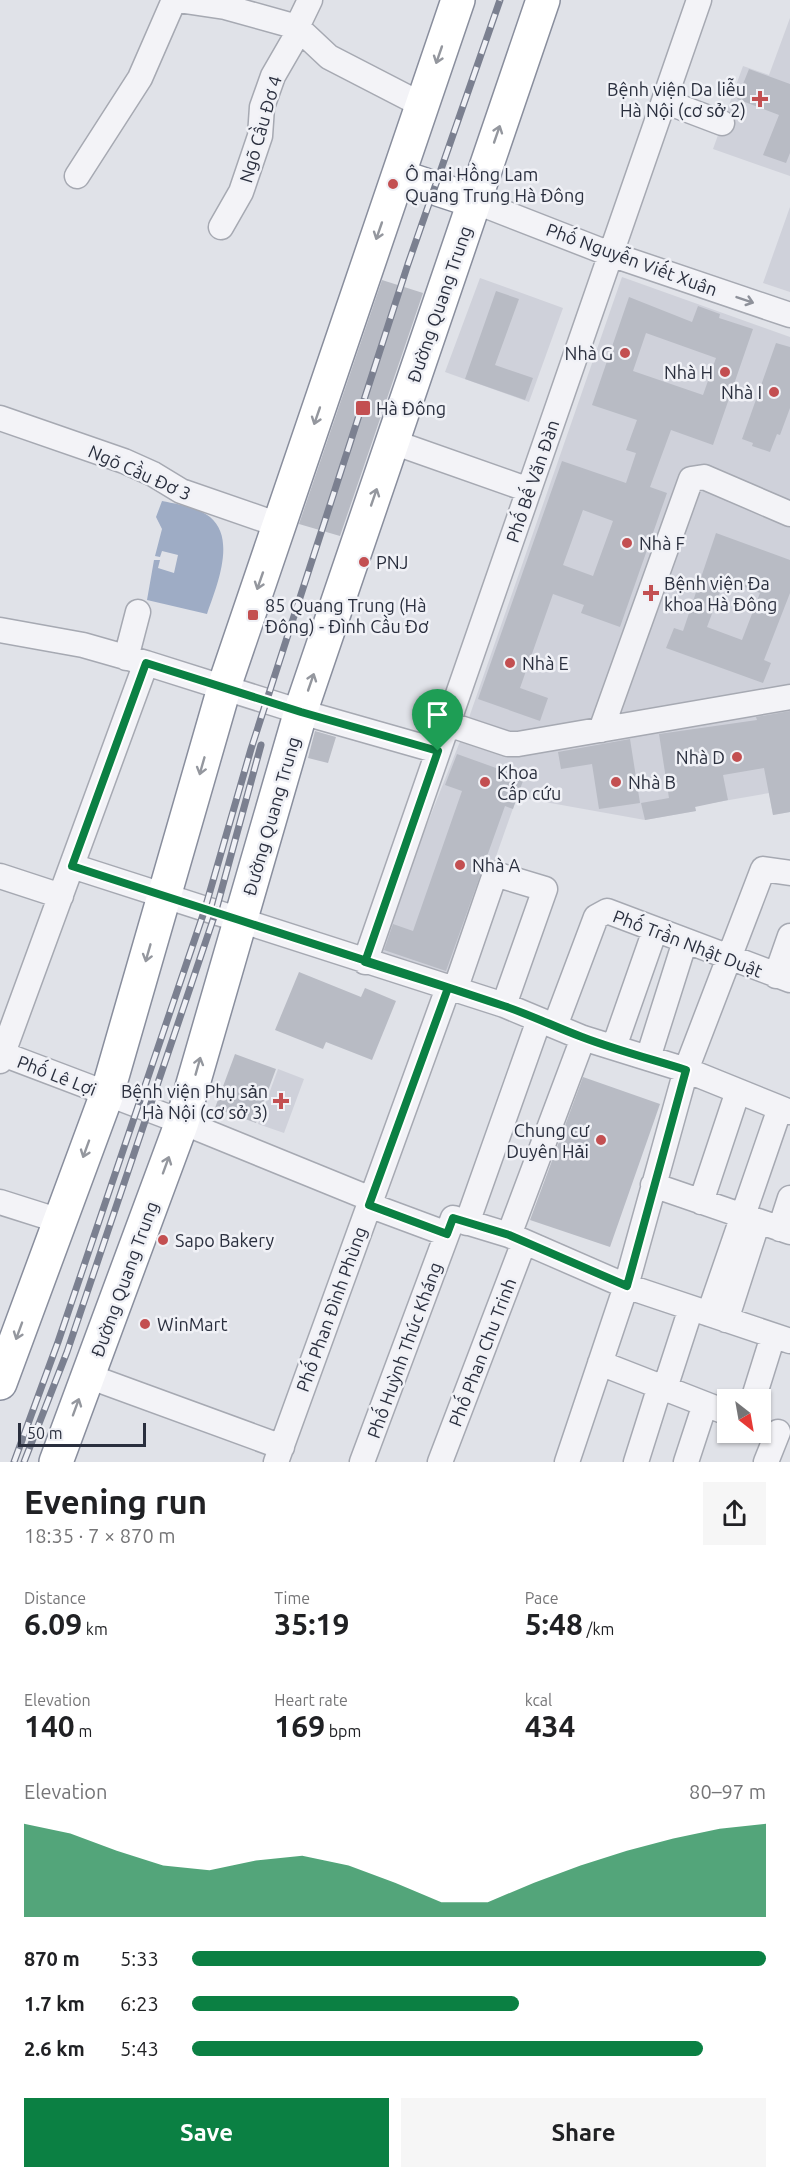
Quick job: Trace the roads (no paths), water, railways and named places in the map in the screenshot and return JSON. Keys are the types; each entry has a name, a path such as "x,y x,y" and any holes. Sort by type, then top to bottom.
{"highway":[{"path":"0,1383 107,1094 225,687 458,0"},
{"name":"Đường Quang Trung","path":"56,1462 182,1122 301,712 543,0"},
{"path":"398,176 474,201"}],"street":[{"path":"77,176 140,78 176,0 203,2 225,7 298,29 329,57 422,105"},
{"name":"Ngõ Cầu Đơ 4","path":"221,227 241,192 260,136 262,107 273,76 298,29 310,0"},
{"name":"Phố Bế Văn Đàn","path":"365,962 699,0"},
{"path":"664,101 722,123"},
{"name":"Phố Nguyễn Viết Xuân","path":"474,201 610,254 790,315"},
{"name":"Ngõ Cầu Đơ 3","path":"0,418 124,461 153,474 181,491 279,525"},
{"path":"393,442 529,490"},
{"path":"601,730 691,479 704,477 790,514"},
{"path":"1,1056 72,866 136,661 138,612"},
{"path":"0,630 61,640 438,751"},
{"path":"448,724 508,744 518,744 790,697"},
{"path":"72,866 214,914 241,919 365,962 504,1005 583,1038 686,1070 785,1110 768,1224"},
{"path":"567,1462 627,1286 686,1070 763,869 790,873"},
{"name":"Phố Phan Đình Phùng","path":"279,1455 370,1202 495,874 545,889 504,1005"},
{"path":"0,876 61,896"},
{"name":"Phố Trần Nhật Duật","path":"547,1023 596,917 601,912 607,911 783,978"},
{"path":"614,1047 655,930"},
{"path":"783,978 790,936"},
{"path":"648,1058 685,941"},
{"name":"Phố Huỳnh Thúc Kháng","path":"363,1462 457,1229 547,1023"},
{"name":"Phố Phan Chu Trinh","path":"440,1462 583,1038"},
{"name":"Phố Lê Lợi","path":"1,1056 182,1122 370,1202 457,1229 516,1238 627,1286 786,1339"},
{"path":"701,1202 738,1091"},
{"path":"653,1185 768,1224"},
{"path":"636,1462 662,1387 768,1224 790,1198"},
{"path":"0,1202 60,1221"},
{"path":"759,1389 786,1339"},
{"path":"600,1363 717,1409"},
{"path":"88,1376 279,1455"},
{"path":"686,1462 705,1404"},
{"path":"766,1462 776,1431"}],"water":[{"path":"162,501 199,511 210,517 218,526 222,538 222,564 207,614 147,600 154,560 160,560 158,568 174,573 178,555 162,551 160,557 155,556 162,529 156,517"}],"railway":[{"path":"14,1462 58,1342 204,912 251,749 408,264 500,0"},
{"path":"24,1462 67,1352 215,914 261,745"}],"place":[{"name":"Bệnh viện Da liễu Hà Nội (cơ sở 2)","path":"760,99"},
{"name":"Ô mai Hồng Lam Quang Trung Hà Đông","path":"393,184"},
{"name":"Nhà G","path":"625,353"},
{"name":"Nhà H","path":"725,372"},
{"name":"Nhà I","path":"774,392"},
{"name":"Hà Đông","path":"363,408"},
{"name":"Nhà F","path":"627,543"},
{"name":"PNJ","path":"364,562"},
{"name":"Bệnh viện Đa khoa Hà Đông","path":"651,593"},
{"name":"85 Quang Trung (Hà Đông) - Đình Cầu Đơ","path":"253,615"},
{"name":"Nhà E","path":"510,663"},
{"name":"Nhà D","path":"737,757"},
{"name":"Khoa Cấp cứu","path":"485,782"},
{"name":"Nhà B","path":"616,782"},
{"name":"Nhà A","path":"460,865"},
{"name":"Bệnh viện Phụ sản Hà Nội (cơ sở 3)","path":"281,1101"},
{"name":"Chung cư Duyên Hải","path":"601,1140"},
{"name":"Sapo Bakery","path":"163,1240"},
{"name":"WinMart","path":"145,1324"}]}
